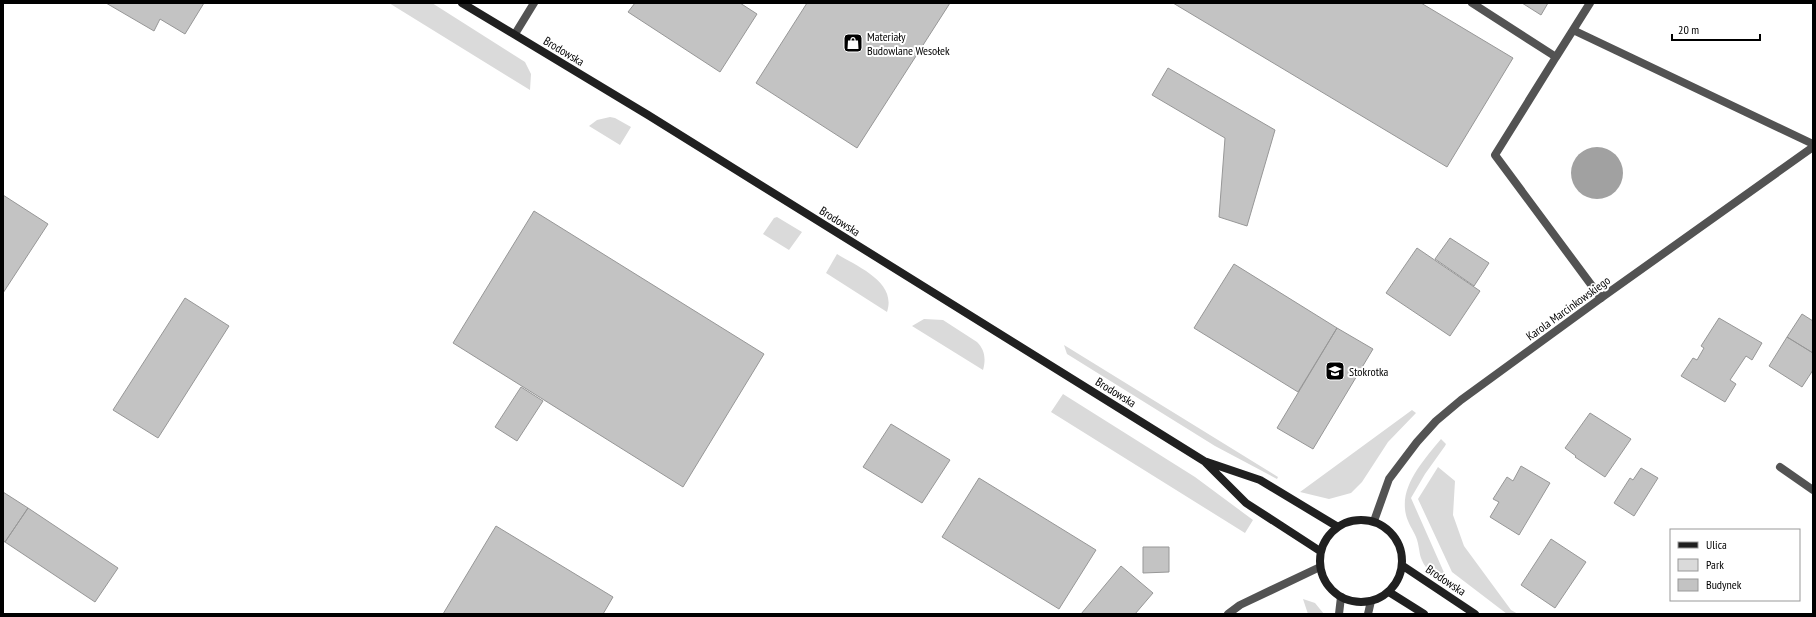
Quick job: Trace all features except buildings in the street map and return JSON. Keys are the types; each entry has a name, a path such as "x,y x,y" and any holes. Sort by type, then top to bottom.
{"street":[{"name":"Brodowska","path":"462,3 648,115 1204,461 1246,503 1320,551"},
{"path":"515,34 534,3"},
{"path":"1472,3 1556,57"},
{"path":"1590,3 1495,156 1601,298"},
{"path":"1573,30 1813,144"},
{"name":"Karola Marcinkowskiego","path":"1374,521 1389,479 1417,442 1436,421 1462,400 1601,298 1813,147"},
{"name":"Brodowska","path":"1204,461 1260,480 1338,527"},
{"path":"1780,467 1813,490"},
{"path":"1353,519 1374,521 1391,531 1401,546 1403,566 1397,583 1383,597 1365,602 1347,600 1329,588 1320,567 1320,551 1327,538 1338,527 1353,519"},
{"name":"Brodowska","path":"1403,566 1475,614"},
{"path":"1228,614 1240,605 1320,567"},
{"path":"1389,592 1424,614"},
{"path":"1339,614 1341,596"},
{"path":"1368,614 1371,601"}],"green space":[{"path":"389,3 432,3 525,62 531,74 530,90"},
{"path":"610,117 615,118 631,127 620,145 589,126 597,120"},
{"path":"777,217 802,232 789,250 763,234 774,218"},
{"path":"837,254 865,270 881,284 889,301 887,312 826,273"},
{"path":"924,319 943,320 977,342 982,348 984,355 983,370 912,326"},
{"path":"1064,345 1278,477 1277,479 1215,446 1067,354"},
{"path":"1063,394 1195,477 1253,520 1245,533 1051,412"},
{"path":"1412,410 1416,413 1388,442 1362,482 1351,493 1329,499 1300,492"},
{"path":"1441,439 1446,444 1445,446 1425,474 1411,498 1446,577 1457,585 1458,591 1436,578 1427,569 1420,556 1417,540 1406,515 1406,494 1414,474"},
{"path":"1438,467 1455,481 1453,515 1464,546 1511,610 1518,614 1507,614 1452,572 1418,499"},
{"path":"1303,599 1315,603 1324,614 1308,614"}],"shaded area":[{"path":"1592,147 1602,147 1611,151 1619,159 1623,168 1623,178 1619,187 1611,195 1602,199 1592,199 1583,195 1575,187 1571,178 1571,168 1575,159 1583,151"}],"place":[{"name":"Materiały Budowlane Wesołek","path":"853,43"},
{"name":"Stokrotka","path":"1335,371"}]}
